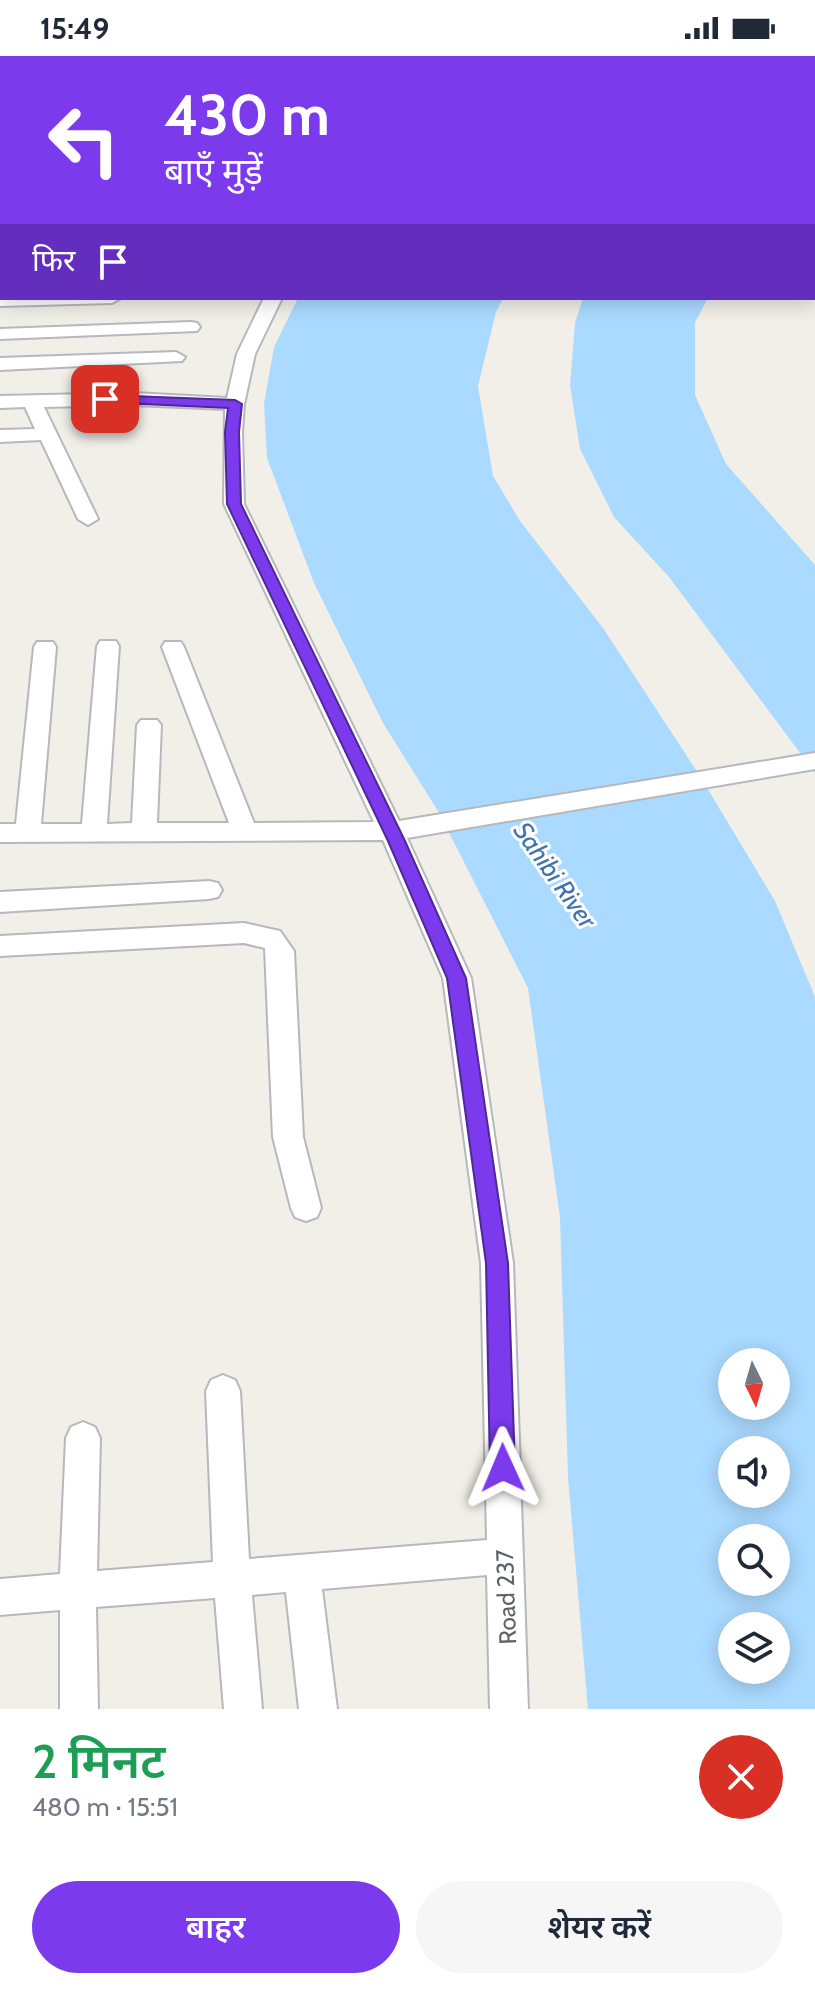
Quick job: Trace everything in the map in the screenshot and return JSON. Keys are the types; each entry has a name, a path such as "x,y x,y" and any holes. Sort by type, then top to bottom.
{"street":[{"path":"0,301 37,300"},
{"name":"Road 237","path":"272,300 246,354 235,404 232,432 234,504 457,978 497,1263 509,1709"},
{"path":"2,332 191,327"},
{"path":"2,332 39,385 48,434 88,519"},
{"path":"0,402 39,385 176,357"},
{"path":"0,364 39,385 134,399 235,404"},
{"path":"0,436 48,434"},
{"path":"94,831 108,646"},
{"path":"28,833 45,647"},
{"path":"173,647 245,831"},
{"path":"144,831 149,725"},
{"path":"0,833 390,831 432,827 815,761"},
{"path":"0,902 209,890"},
{"path":"0,946 244,933 269,936 277,942 280,951 288,1137 306,1208"},
{"path":"223,1391 232,1577 243,1709"},
{"path":"79,1709 78,1589 83,1438"},
{"path":"0,1597 505,1556"},
{"path":"302,1572 318,1709"}],"water":[{"name":"Sahibi River","path":"297,300 502,300 496,312 478,386 493,476 520,521 603,628 700,776 775,901 815,997 815,1709 588,1709 568,1477 560,1217 528,988 438,811 383,723 314,583 267,458 264,404 274,347"},
{"path":"582,300 707,300 695,322 695,395 726,464 815,565 815,773 669,577 614,517 580,449 570,385 575,323"}],"route":[{"path":"105,399 235,404 232,432 234,504 396,841 457,978 497,1263 503,1468"}]}
